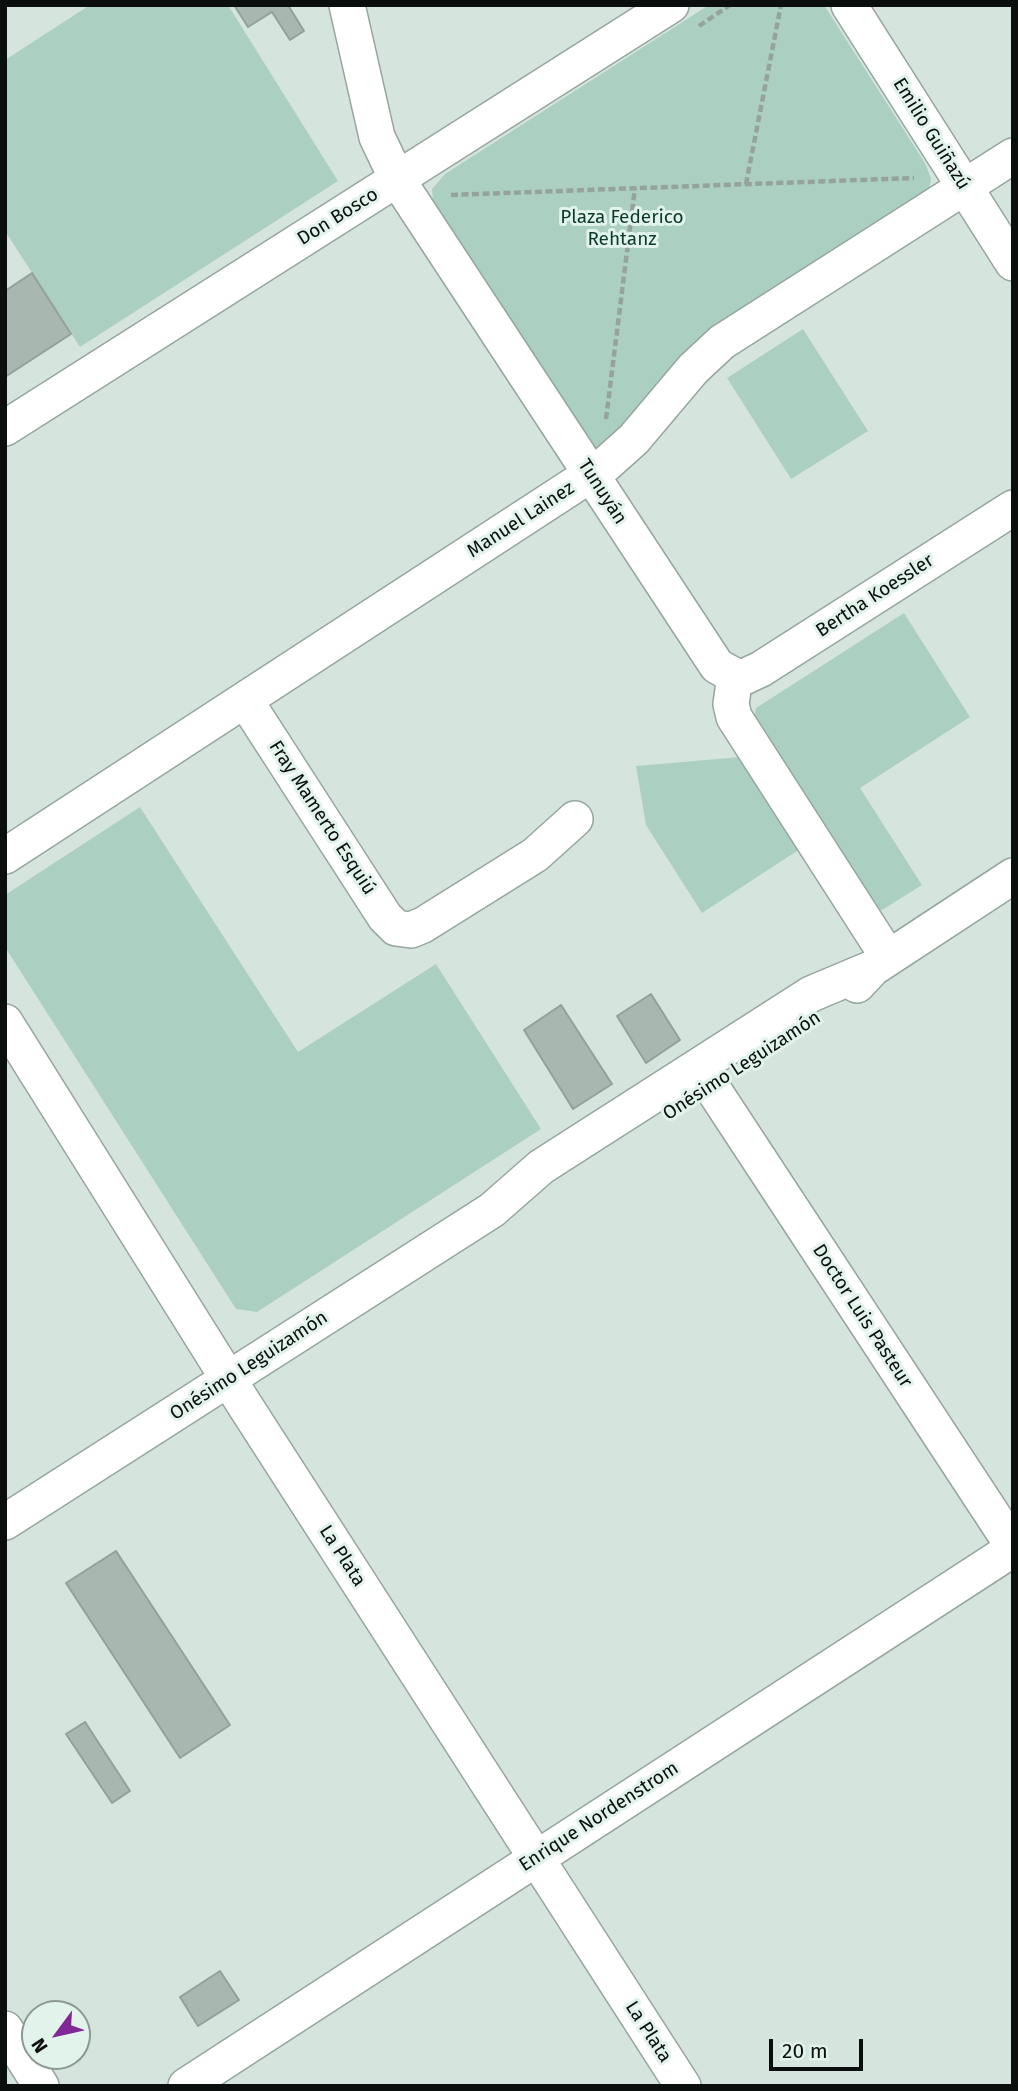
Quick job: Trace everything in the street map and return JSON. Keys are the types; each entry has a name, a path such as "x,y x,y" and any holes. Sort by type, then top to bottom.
{"street":[{"name":"Tunuyán","path":"347,5 377,137 397,179 710,658 717,666 735,676"},
{"name":"Emilio Guiñazú","path":"849,5 1013,263"},
{"name":"Don Bosco","path":"5,428 397,179 683,17"},
{"name":"Manuel Lainez","path":"5,856 591,475 634,439 693,369 722,342 1013,156"},
{"name":"Bertha Koessler","path":"735,676 744,677 761,669 1013,508"},
{"path":"735,676 732,711 737,723 881,963"},
{"name":"Fray Mamerto Esquiú","path":"245,700 385,917 396,928 418,928 536,855 575,819"},
{"name":"Onésimo Leguizamón","path":"5,1522 492,1210 541,1167 811,994 881,963 1013,876"},
{"name":"Onésimo Leguizamón","path":"492,1210 554,1186 836,1006 881,963"},
{"name":"La Plata","path":"5,1022 229,1379 683,2086"},
{"name":"Doctor Luis Pasteur","path":"711,1086 1013,1548"},
{"name":"Enrique Nordenstrom","path":"186,2086 1013,1548"},
{"path":"5,2029 41,2086"}],"path":[{"path":"683,17 730,5"},
{"path":"746,184 780,5"},
{"path":"912,190 916,167"},
{"path":"451,195 914,178"},
{"path":"450,204 452,186"},
{"path":"605,430 635,188"}],"green space":[{"path":"90,5 228,5 338,181 80,347 5,231 5,60"},
{"name":"Plaza Federico Rehtanz","path":"709,5 824,5 925,163 931,178 930,186 926,193 599,450 593,449 433,202 432,189 445,174"},
{"path":"803,329 868,431 791,479 727,378"},
{"path":"904,613 970,717 860,788 922,885 882,910 866,907 752,728 756,708"},
{"path":"741,757 800,849 702,913 646,825 636,766"},
{"path":"140,807 298,1052 436,964 541,1129 257,1312 236,1309 5,947 5,895"}],"building":[{"path":"234,5 288,5 304,31 290,40 272,12 248,27"},
{"path":"32,273 71,334 5,377 5,291"},
{"path":"651,994 680,1040 646,1063 617,1016"},
{"path":"561,1005 612,1084 573,1109 524,1030"},
{"path":"116,1551 230,1725 180,1758 66,1583"},
{"path":"85,1722 130,1791 112,1803 66,1734"},
{"path":"220,1971 239,2000 198,2026 180,1997"}]}
